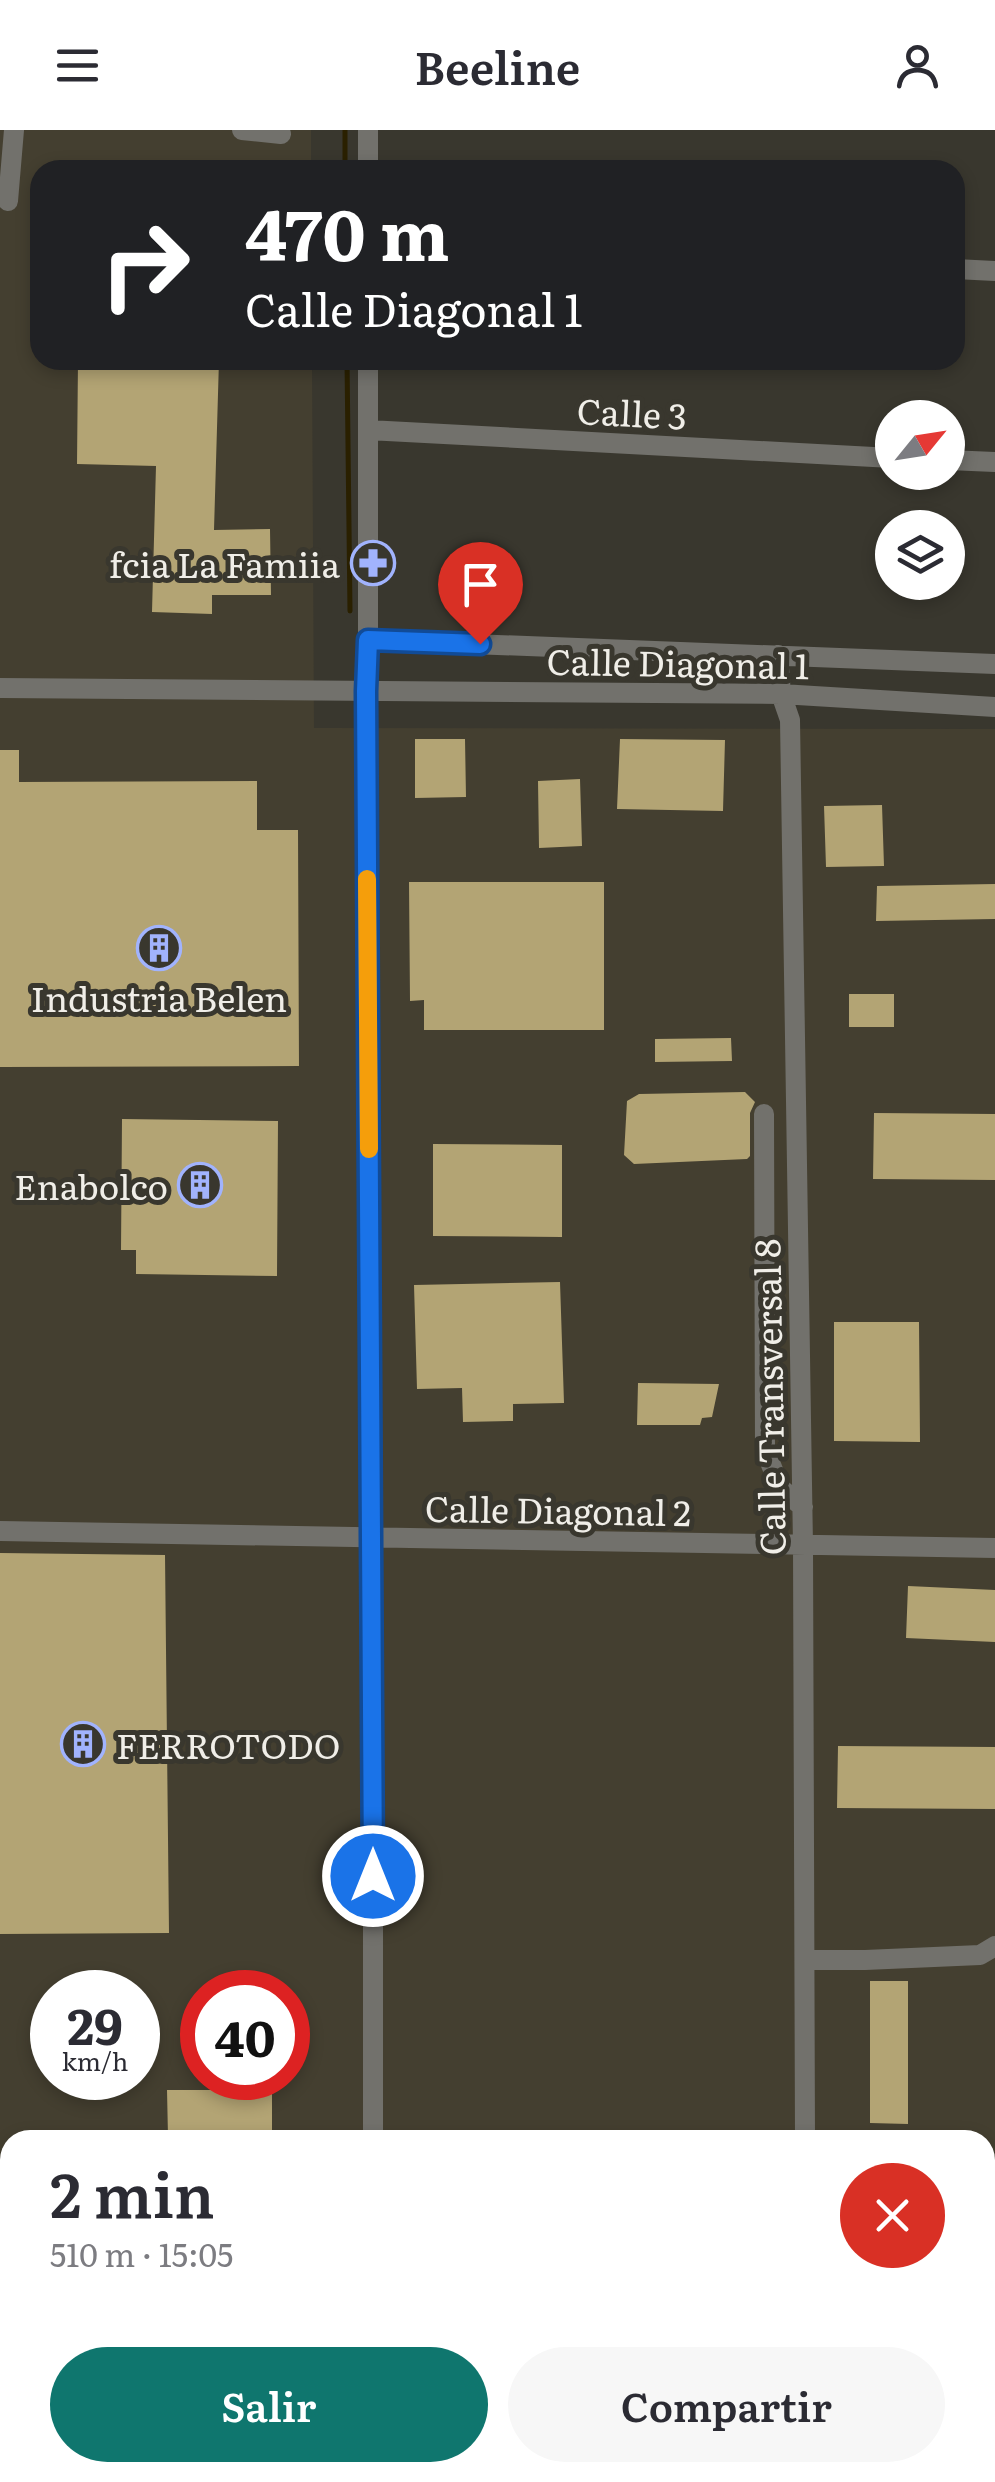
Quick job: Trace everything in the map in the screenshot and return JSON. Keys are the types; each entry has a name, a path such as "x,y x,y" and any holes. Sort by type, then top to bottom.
{"street":[{"path":"8,201 14,130"},
{"path":"236,130 281,134"},
{"path":"368,130 368,160"},
{"path":"965,268 995,270"},
{"path":"368,370 373,2130"},
{"name":"Calle 3","path":"368,430 875,457"},
{"path":"965,461 995,462"},
{"name":"Calle Diagonal 1","path":"368,640 995,664"},
{"name":"Calle Transversal 8","path":"778,655 782,694 790,720 804,1546 805,2130"},
{"name":"Calle Diagonal 1","path":"0,688 782,694 995,707"},
{"path":"764,1114 765,1448 780,1488 802,1506"},
{"name":"Calle Diagonal 2","path":"0,1531 995,1548"},
{"path":"804,1960 980,1955 995,1946"}],"shaded area":[{"path":"0,130 311,130 311,160 30,160 30,370 312,370 314,728 995,729 995,2130 0,2130"}],"building":[{"path":"78,370 219,370 214,530 270,529 271,595 212,595 212,614 152,612 156,466 77,464"},
{"path":"415,739 465,739 466,797 415,798"},
{"path":"620,739 725,740 723,811 617,809"},
{"name":"Industria Belen","path":"0,750 19,750 19,782 257,781 257,830 298,830 299,1066 0,1067"},
{"path":"580,779 582,846 539,848 538,781"},
{"path":"882,805 884,866 826,867 824,806"},
{"path":"409,882 604,882 604,1030 424,1030 424,1000 410,1001"},
{"path":"995,884 995,919 876,921 877,886"},
{"path":"849,994 894,994 894,1027 849,1027"},
{"path":"731,1038 732,1061 655,1062 655,1039"},
{"path":"745,1092 755,1102 750,1113 747,1159 634,1164 624,1155 627,1101 639,1094"},
{"path":"874,1113 995,1114 995,1180 873,1179"},
{"name":"Enabolco","path":"122,1119 278,1121 277,1276 136,1274 136,1250 121,1250"},
{"path":"433,1144 562,1145 562,1237 433,1236"},
{"path":"560,1282 564,1403 513,1404 513,1421 463,1422 462,1388 417,1389 414,1285"},
{"path":"834,1322 919,1322 920,1442 834,1441"},
{"path":"638,1383 719,1384 712,1417 702,1418 700,1425 637,1425"},
{"name":"FERROTODO","path":"0,1553 165,1555 169,1933 0,1934"},
{"path":"908,1586 995,1590 995,1642 906,1638"},
{"path":"838,1746 995,1747 995,1809 837,1808"},
{"path":"870,1981 908,1981 908,2124 870,2123"},
{"path":"167,2090 180,2090 180,2100 272,2100 272,2130 168,2130"}],"waterway":[{"path":"345,130 345,160"},
{"path":"347,370 350,611"}],"slow traffic":[{"path":"367,879 369,1149"}],"place":[{"name":"fcia La Famiia","path":"373,563"},
{"name":"Industria Belen","path":"159,948"},
{"name":"Enabolco","path":"200,1185"},
{"name":"FERROTODO","path":"83,1744"}],"route":[{"path":"373,1876 368,640 480,644"}]}
